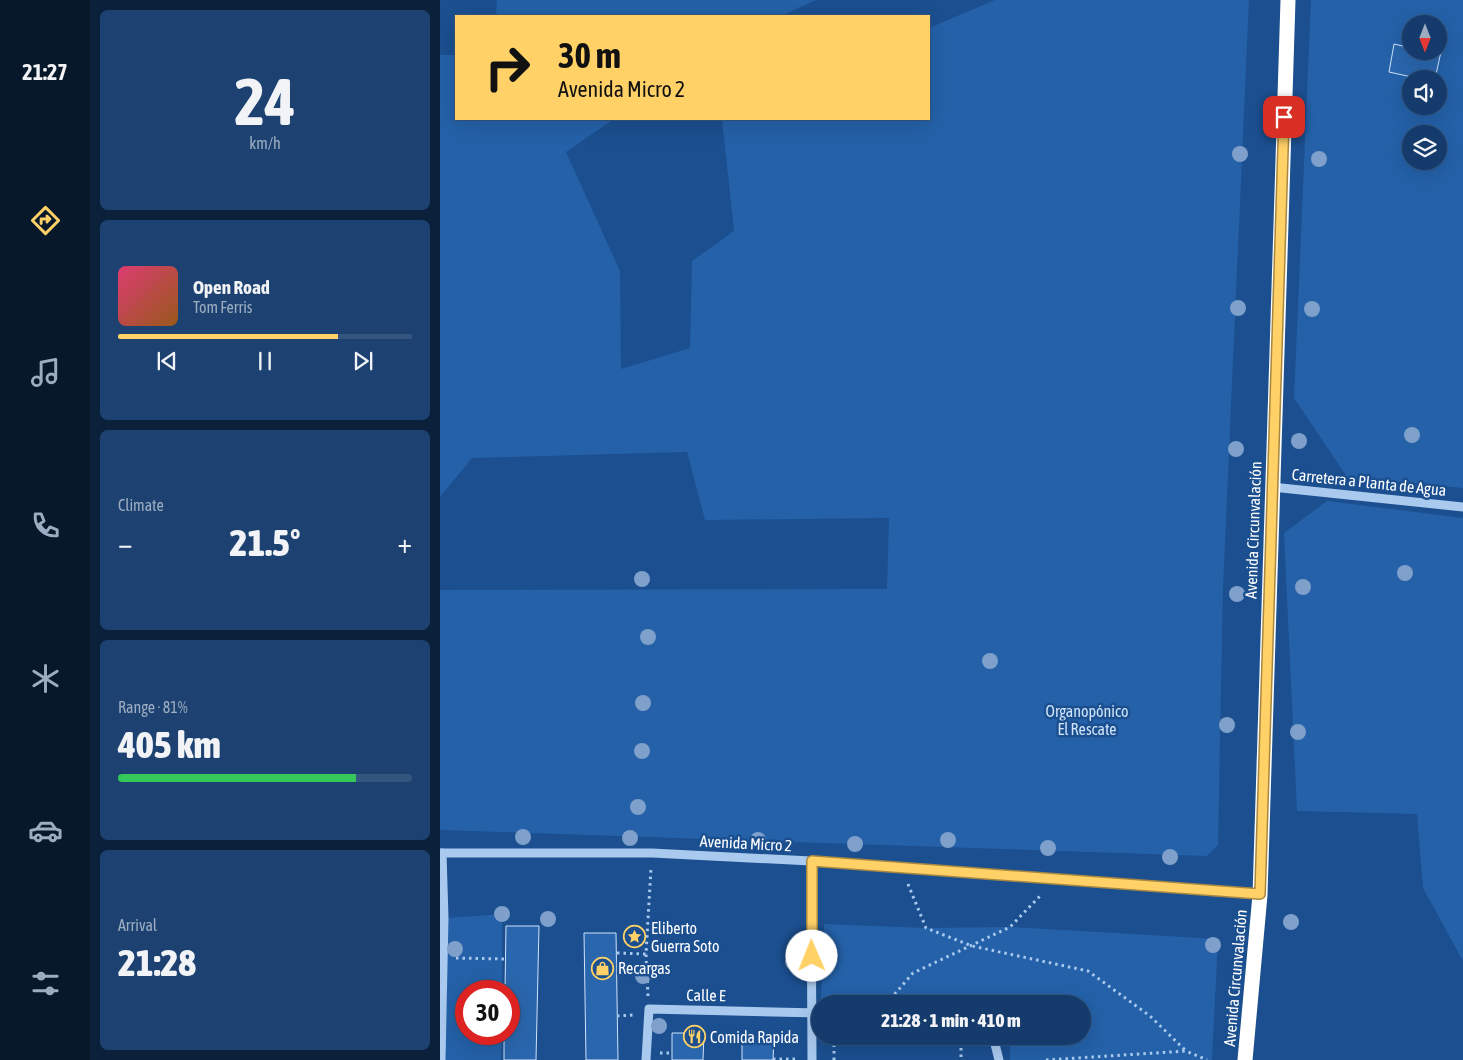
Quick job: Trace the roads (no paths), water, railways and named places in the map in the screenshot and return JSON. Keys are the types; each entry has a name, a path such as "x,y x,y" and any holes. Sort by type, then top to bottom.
{"highway":[{"name":"Avenida Circunvalación","path":"1245,1060 1260,894 1288,0"}],"street":[{"name":"Carretera a Planta de Agua","path":"1272,487 1463,507"},
{"name":"Avenida Micro 2","path":"441,853 652,853 812,861 1260,894"},
{"path":"440,1060 443,959 441,853"},
{"path":"812,861 816,995"},
{"name":"Calle E","path":"646,1060 649,1009 811,1012"},
{"path":"812,1059 813,1045"},
{"path":"995,1045 999,1060"}],"place":[{"name":"Eliberto Guerra Soto","path":"635,937"},
{"name":"Recargas","path":"602,968"},
{"name":"Comida Rapida","path":"694,1037"}],"park label":[{"name":"Organopónico El Rescate","path":"1087,720"}]}
